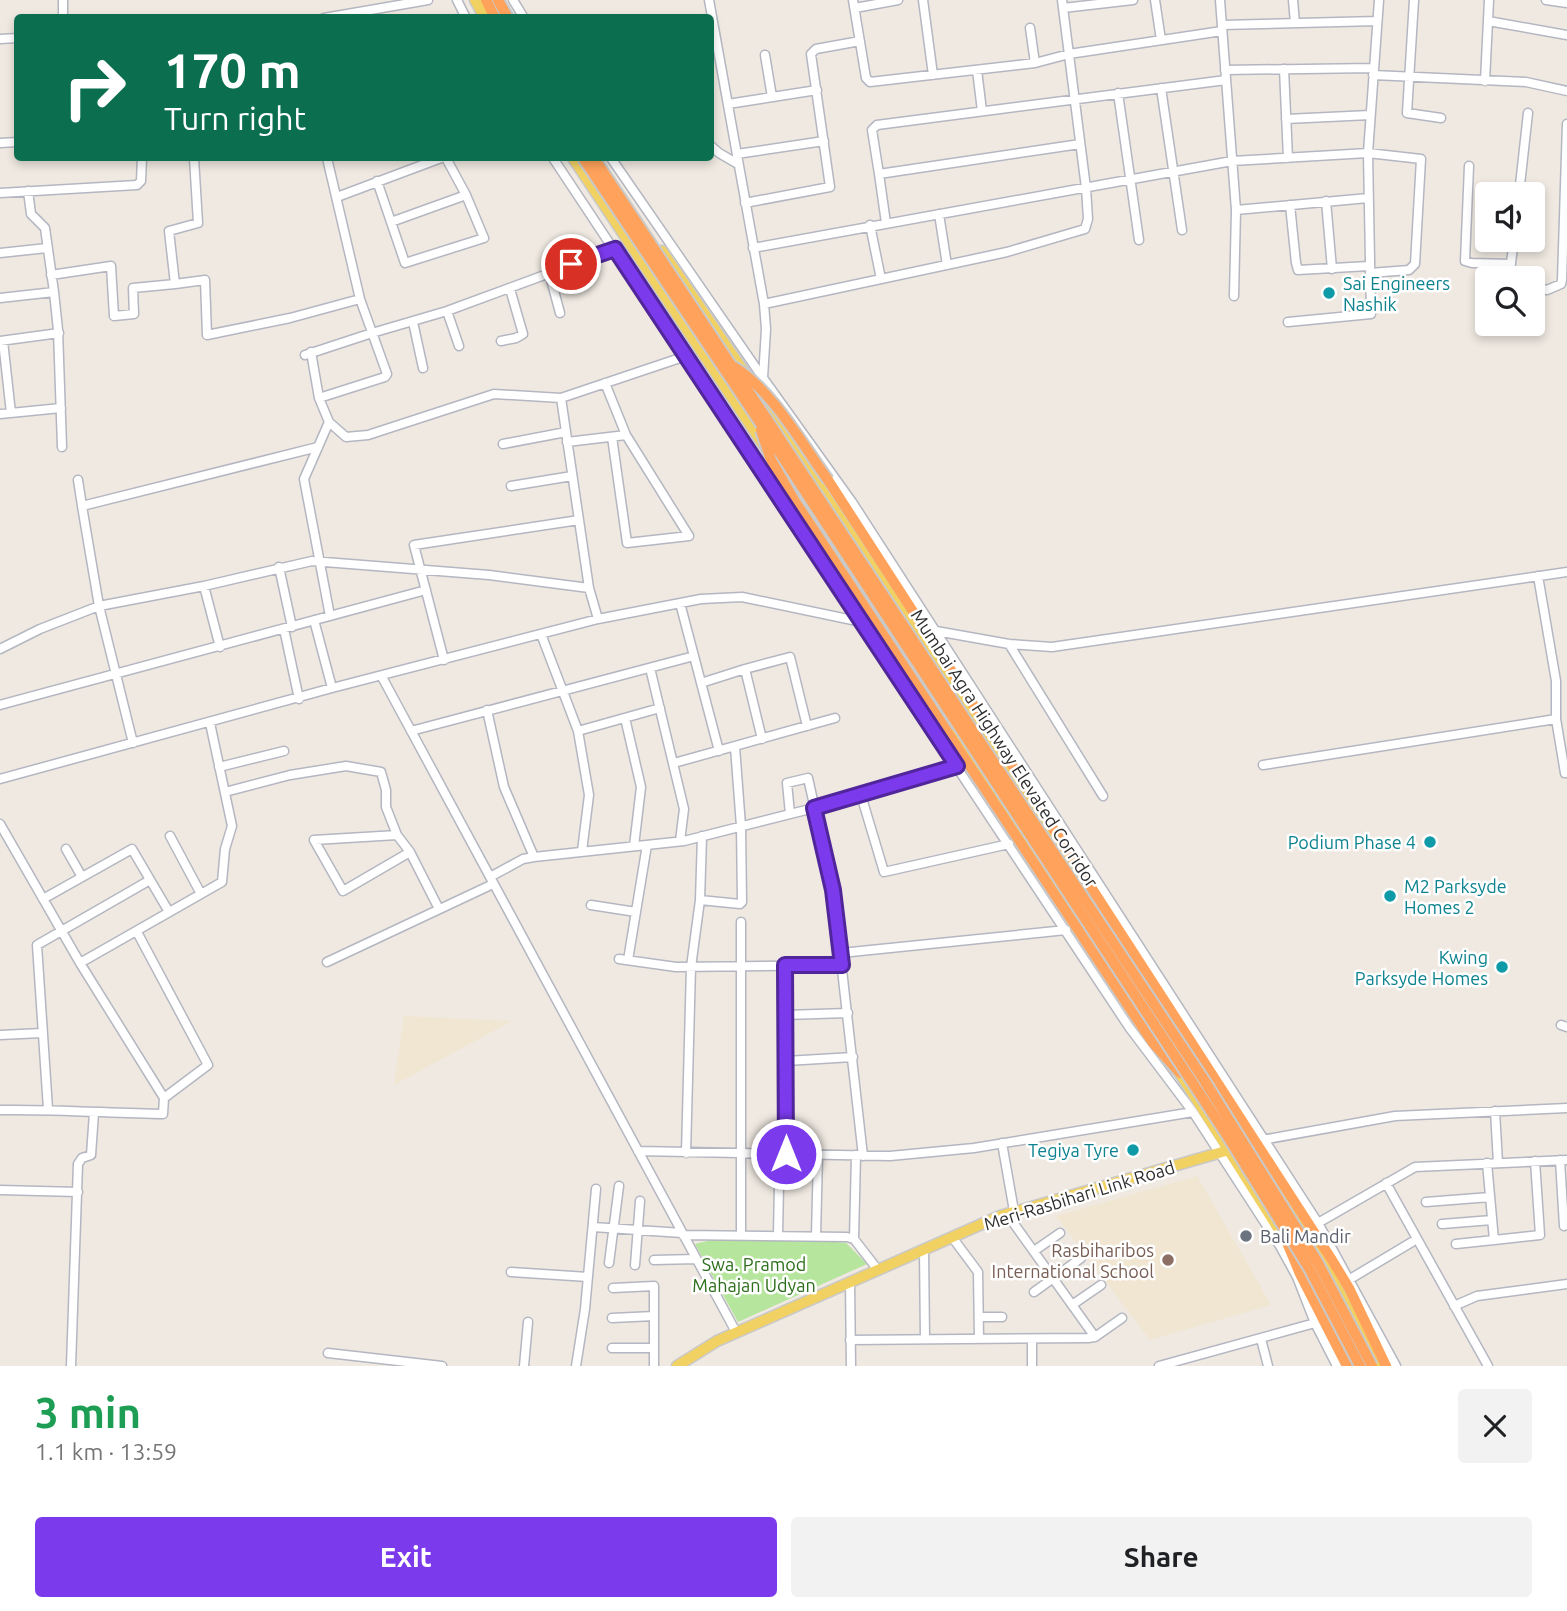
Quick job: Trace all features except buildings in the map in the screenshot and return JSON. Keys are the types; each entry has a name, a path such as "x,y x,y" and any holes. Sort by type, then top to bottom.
{"highway":[{"name":"Mumbai Agra Highway Elevated Corridor","path":"585,161 757,418 1230,1140 1309,1268 1358,1366"},
{"name":"Mumbai Agra Highway Elevated Corridor","path":"596,161 1204,1080 1318,1263 1372,1366"},
{"path":"732,366 748,375 770,400 828,481 1257,1142 1349,1289 1383,1365"},
{"path":"757,418 771,460 794,500 1153,1043 1180,1073"},
{"path":"1288,1245 1347,1366"}],"main road":[{"path":"575,161 1180,1073 1225,1151 1306,1272 1358,1366"},
{"path":"602,161 1257,1142"},
{"name":"Meri-Rasbihari Link Road","path":"677,1366 736,1332 1011,1213 1257,1142"}],"street":[{"path":"347,14 428,0"},
{"path":"898,0 854,4 868,82 1035,62 1222,28 1295,23 1377,22"},
{"path":"923,0 933,75"},
{"path":"764,303 1007,252 1085,229 1088,219 1086,188 1063,4 1133,0"},
{"path":"1155,0 1161,40"},
{"path":"1220,0 1236,210 1234,296"},
{"path":"1293,0 1295,23"},
{"path":"1288,322 1371,314 1368,153 1379,0"},
{"path":"1414,0 1407,113 1441,118"},
{"path":"1485,81 1489,0"},
{"path":"1546,0 1567,3"},
{"path":"1488,21 1567,35"},
{"path":"714,27 764,303 766,329 763,378"},
{"path":"1030,28 1035,62"},
{"path":"745,203 829,188 831,185 811,54 813,50 860,41"},
{"path":"765,55 772,97"},
{"path":"1284,69 1288,158"},
{"path":"977,70 982,111"},
{"path":"1225,70 1373,72 1409,77 1531,82 1567,91"},
{"path":"886,223 872,131 875,126 1226,80"},
{"path":"1161,88 1182,230"},
{"path":"728,104 817,90"},
{"path":"1118,93 1139,240"},
{"path":"1520,182 1528,113"},
{"path":"1286,119 1370,116"},
{"path":"1545,288 1553,289 1561,284 1567,124"},
{"path":"737,154 824,141"},
{"path":"879,174 1080,144"},
{"path":"714,149 738,164"},
{"path":"753,248 1232,161 1368,153 1419,158 1422,161 1415,264 1409,270 1298,270 1290,205"},
{"path":"0,193 137,185 141,181 142,161"},
{"path":"175,284 169,231 198,223 194,161"},
{"path":"319,398 386,376 360,299 328,161"},
{"path":"337,197 435,161"},
{"path":"377,181 405,263 484,238 466,195 446,161"},
{"path":"555,161 1129,1027 1225,1151 1291,1267 1315,1323 1338,1366"},
{"path":"613,161 852,502 936,631 1257,1142 1318,1223 1396,1366"},
{"path":"1469,166 1463,257 1465,261 1511,264 1512,252"},
{"path":"28,191 31,214 45,228 54,292 59,333 62,447"},
{"path":"391,222 466,195"},
{"path":"1236,210 1368,198"},
{"path":"1326,201 1332,269"},
{"path":"939,214 947,265"},
{"path":"870,225 881,279"},
{"path":"0,253 47,248"},
{"path":"615,249 447,311 308,354 319,398 329,422 346,436 368,435 494,394 561,398 686,356"},
{"path":"51,275 111,266 114,316 134,314 133,288 205,280 206,335 290,318 360,299"},
{"path":"549,272 560,313"},
{"path":"501,341 523,334 510,289"},
{"path":"0,298 54,292"},
{"path":"447,311 459,346"},
{"path":"413,322 423,368"},
{"path":"11,413 1,341 59,333"},
{"path":"605,383 626,435 689,536 627,543 612,436"},
{"path":"561,398 589,588 598,619"},
{"path":"0,414 61,408"},
{"path":"329,422 304,479 330,616"},
{"path":"503,444 566,432"},
{"path":"567,442 626,435"},
{"path":"82,506 318,447"},
{"path":"511,486 572,476"},
{"path":"78,480 99,606 133,743"},
{"path":"444,660 414,545 579,520"},
{"path":"0,649 40,629 99,606 319,561 589,588"},
{"path":"279,568 299,699"},
{"path":"936,631 1009,644 1052,647 1567,572"},
{"path":"1538,576 1556,681 1556,719 1564,773 1567,773"},
{"path":"204,586 220,647"},
{"path":"0,705 426,590"},
{"path":"0,779 598,619 680,603 714,597 742,597 862,622"},
{"path":"680,603 719,751"},
{"path":"314,620 332,688"},
{"path":"541,634 578,731 589,795 582,851"},
{"path":"1009,644 1103,796"},
{"path":"411,731 694,656"},
{"path":"701,683 790,657 807,726"},
{"path":"650,668 684,809 680,841"},
{"path":"746,669 762,739"},
{"path":"382,677 736,1332"},
{"path":"1556,681 1567,679"},
{"path":"578,731 660,708"},
{"path":"487,710 504,787 534,857"},
{"path":"625,718 641,787 634,846"},
{"path":"674,763 835,718"},
{"path":"1264,765 1556,719"},
{"path":"80,963 222,883 225,849 232,826 210,723"},
{"path":"700,901 742,902 741,827 735,747"},
{"path":"219,768 284,751"},
{"path":"225,792 290,775 346,766 381,772 386,790 386,807 397,835 410,852 439,909"},
{"path":"327,962 439,909 492,880 523,859 680,841 814,808 957,766"},
{"path":"790,814 787,783 807,778 833,890 853,1057 859,1155 854,1240 878,1270"},
{"path":"861,794 884,872 1009,844"},
{"path":"0,824 80,963 164,1098 163,1114 48,1109 0,1110"},
{"path":"397,835 314,841 343,891 410,852"},
{"path":"170,836 201,894"},
{"path":"686,1153 691,967 700,901 702,836"},
{"path":"648,845 624,959 676,967 842,965"},
{"path":"66,849 82,877"},
{"path":"43,899 132,849 169,912"},
{"path":"48,1109 37,945 150,880"},
{"path":"591,905 636,912"},
{"path":"741,922 741,1235"},
{"path":"841,953 1066,930"},
{"path":"137,932 208,1065 164,1098"},
{"path":"785,965 786,1154"},
{"path":"785,1015 848,1013"},
{"path":"0,1035 42,1033"},
{"path":"786,1060 853,1057"},
{"path":"1257,1142 1395,1116 1567,1108"},
{"path":"1495,1111 1498,1163"},
{"path":"638,1151 818,1155 935,1152 1193,1112"},
{"path":"71,1366 78,1164 82,1158 91,1155 94,1113"},
{"path":"1002,1143 1011,1213 1034,1251 1095,1337"},
{"path":"816,1236 818,1155"},
{"path":"1318,1223 1415,1167 1563,1160 1564,1226 1567,1225"},
{"path":"1456,1244 1540,1235 1535,1161"},
{"path":"1487,1163 1494,1240"},
{"path":"1386,1183 1488,1366"},
{"path":"778,1235 779,1185"},
{"path":"609,1263 619,1186"},
{"path":"576,1366 596,1189"},
{"path":"0,1190 78,1192"},
{"path":"1426,1202 1490,1197"},
{"path":"635,1265 640,1201"},
{"path":"1442,1224 1492,1220"},
{"path":"593,1227 683,1234 816,1236 854,1240"},
{"path":"1034,1251 1060,1233"},
{"path":"952,1237 978,1272 979,1339"},
{"path":"1350,1279 1412,1242"},
{"path":"924,1250 925,1339"},
{"path":"1034,1292 1081,1258"},
{"path":"654,1261 696,1259"},
{"path":"511,1272 588,1277"},
{"path":"850,1282 850,1366"},
{"path":"1454,1306 1477,1296 1567,1284"},
{"path":"1072,1305 1101,1285"},
{"path":"613,1288 654,1286 654,1366"},
{"path":"612,1318 654,1316"},
{"path":"978,1317 1002,1317"},
{"path":"850,1340 1084,1339 1095,1337 1122,1318"},
{"path":"524,1366 528,1322"},
{"path":"1161,1366 1315,1323"},
{"path":"1032,1339 1032,1366"},
{"path":"1261,1339 1268,1366"},
{"path":"612,1348 654,1348"},
{"path":"328,1353 363,1362 442,1366"}],"shaded area":[{"path":"404,1016 512,1021 394,1085"},
{"name":"Rasbiharibos International School","path":"1197,1176 1271,1305 1150,1340 1056,1216"}],"green space":[{"name":"Swa. Pramod Mahajan Udyan","path":"767,1238 846,1243 867,1264 738,1322 695,1244 711,1240"}],"place":[{"name":"Sai Engineers Nashik","path":"1329,293"},
{"name":"Podium Phase 4","path":"1430,842"},
{"name":"M2 Parksyde Homes 2","path":"1390,896"},
{"name":"Kwing Parksyde Homes","path":"1502,967"},
{"name":"Tegiya Tyre","path":"1133,1150"},
{"name":"Bali Mandir","path":"1246,1236"},
{"name":"Rasbiharibos International School","path":"1168,1260"}],"route":[{"path":"571,264 615,249 957,766 814,808 833,890 842,965 785,965 786,1154"}]}
